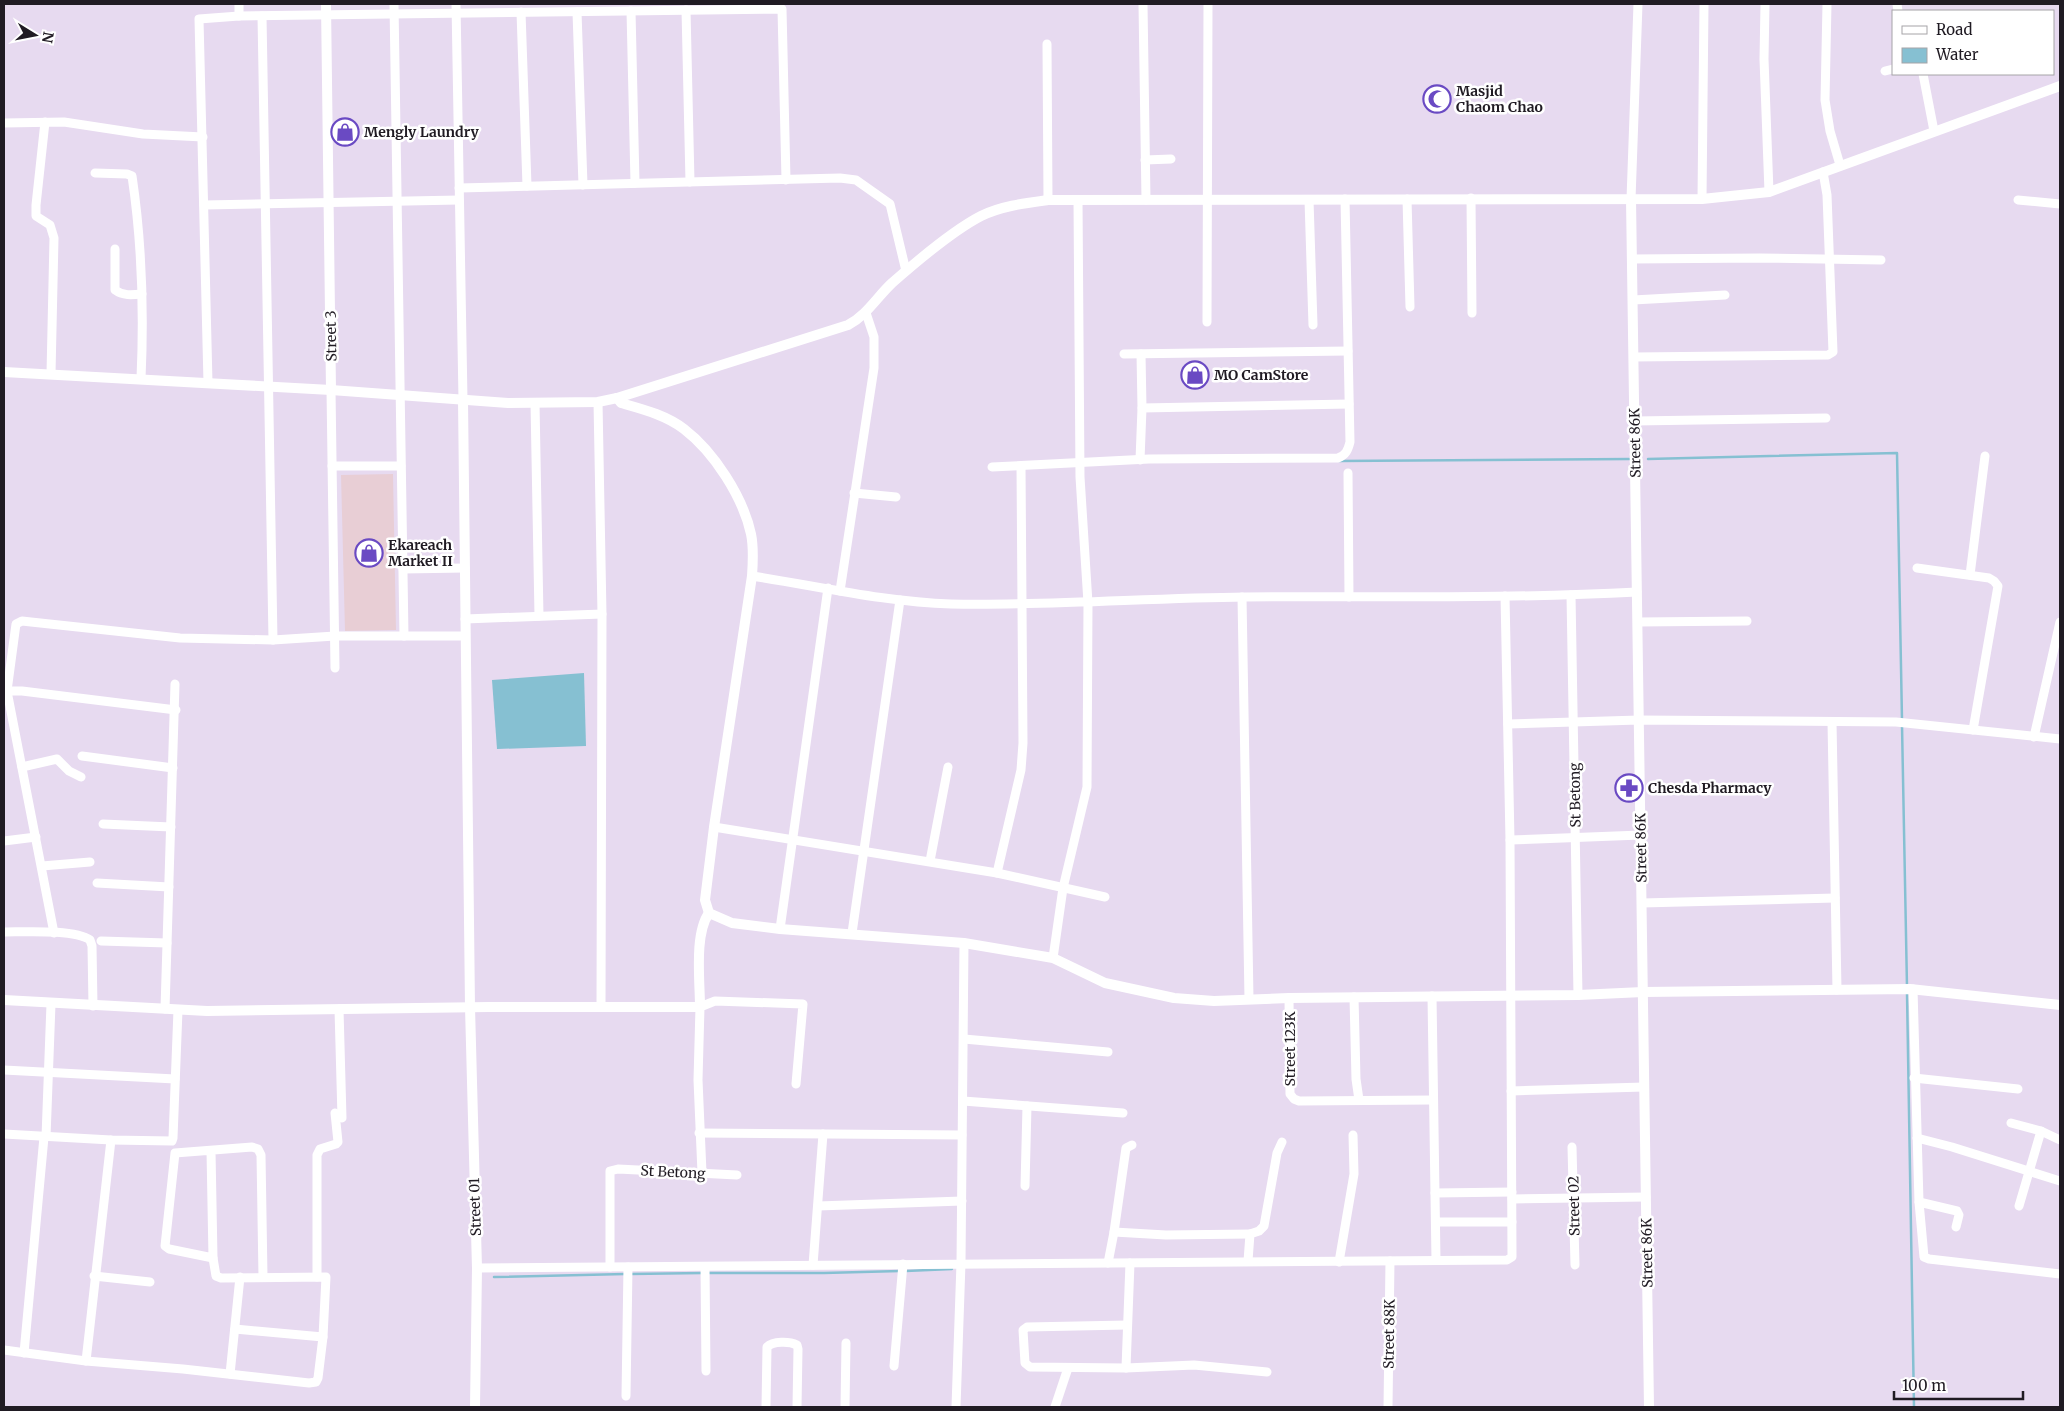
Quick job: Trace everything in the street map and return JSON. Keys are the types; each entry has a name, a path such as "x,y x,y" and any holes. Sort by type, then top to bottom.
{"street":[{"path":"239,4 239,16"},
{"name":"Street 3","path":"326,4 335,668"},
{"path":"394,4 404,636"},
{"path":"1143,4 1146,200"},
{"path":"1207,322 1208,4"},
{"path":"1631,199 1638,4"},
{"path":"1702,199 1704,4"},
{"path":"1765,4 1764,59 1769,192"},
{"path":"1827,4 1826,100 1830,131 1840,165"},
{"path":"456,8 462,400"},
{"path":"208,383 199,19 239,16 394,14 456,8 521,12 782,9 786,180"},
{"path":"686,10 690,182"},
{"path":"631,11 635,184"},
{"path":"521,12 527,186"},
{"path":"577,12 583,185"},
{"path":"262,16 273,640"},
{"path":"1047,44 1048,200"},
{"path":"1923,75 1934,131"},
{"path":"4,372 268,386 462,400 535,403 598,402 617,398 848,325 866,313 891,284 906,271 959,230 982,216 1020,204 1048,200 1702,199 1769,192 2060,86"},
{"path":"44,122 36,216 50,225 54,238 51,374"},
{"path":"4,123 64,122 143,134 203,137"},
{"path":"1145,160 1172,159"},
{"path":"1634,357 1828,356 1833,352 1827,195 1823,172"},
{"path":"95,173 128,174 132,176 138,215 142,294 141,380"},
{"path":"459,188 840,178 856,180 890,204 906,271"},
{"path":"1471,198 1472,313"},
{"path":"992,467 1140,460 1338,458 1346,453 1350,442 1345,199"},
{"path":"1407,199 1410,307"},
{"name":"Street 86K","path":"1631,199 1649,1407"},
{"path":"204,206 459,200"},
{"path":"1053,958 1063,888 1088,787 1088,603 1081,463 1078,200"},
{"path":"1309,200 1313,325"},
{"path":"2018,200 2060,204"},
{"path":"115,249 115,290 126,295 142,294"},
{"path":"1632,259 1881,260"},
{"path":"1633,300 1724,295"},
{"path":"840,591 874,368 874,337 866,313"},
{"path":"1124,354 1348,351"},
{"path":"1140,460 1142,408 1141,354"},
{"path":"617,398 621,403 654,413 684,429 699,443 723,472 747,517 753,550 752,576 714,827 706,900 709,913 718,918 780,929 964,943 1053,958 1105,983 1174,998 1214,1001 1289,998 1909,989 2060,1005"},
{"name":"Street 01","path":"462,400 470,1008 477,1268 475,1407"},
{"path":"598,402 602,614 601,1007"},
{"path":"535,403 539,616"},
{"path":"1142,408 1349,404"},
{"path":"1635,420 1826,418"},
{"path":"1970,575 1985,456"},
{"path":"332,466 401,466"},
{"path":"997,873 1021,770 1023,742 1021,466"},
{"path":"1348,473 1350,597"},
{"path":"854,493 896,497"},
{"path":"403,569 464,568"},
{"path":"1917,568 1989,578 1994,580 1998,586 1973,730"},
{"path":"752,576 900,600 950,604 1088,603 1242,597 1505,596 1637,592"},
{"path":"780,929 828,588"},
{"name":"St Betong","path":"1571,595 1578,995"},
{"path":"477,1268 610,1267 629,1273 705,1268 813,1265 902,1269 961,1263 1340,1262 1507,1260 1512,1257 1510,840 1505,596"},
{"path":"1242,597 1249,999"},
{"path":"852,933 900,600"},
{"path":"465,619 602,614"},
{"path":"54,933 22,767 5,691 16,624 22,621 180,638 273,640 335,636 465,636"},
{"path":"1638,622 1747,621"},
{"path":"2034,737 2060,622"},
{"path":"165,1010 176,710 175,684"},
{"path":"5,691 22,691 176,710"},
{"path":"1508,724 1639,720 1896,722 2060,740"},
{"path":"1832,722 1837,990"},
{"path":"82,756 174,768"},
{"path":"22,767 57,759 69,771 81,776"},
{"path":"930,861 948,767"},
{"path":"103,824 171,827"},
{"path":"714,827 930,861 997,873 1105,897"},
{"path":"1510,840 1641,835"},
{"path":"4,842 36,837"},
{"path":"42,866 90,862"},
{"path":"97,883 169,887"},
{"path":"1642,903 1835,898"},
{"path":"702,1173 698,1080 700,945 703,921 709,913"},
{"path":"4,932 54,933 81,936 90,940 92,946 93,1006"},
{"path":"101,941 167,944"},
{"path":"956,1407 961,1263 964,943"},
{"path":"1909,989 1919,1202 1924,1257 2060,1274"},
{"path":"1432,996 1432,1100 1436,1260"},
{"path":"1354,997 1356,1079 1359,1100 1432,1100"},
{"name":"Street 123K","path":"1289,998 1290,1094 1299,1101 1359,1100"},
{"path":"4,1000 165,1010 276,1011 700,1007 715,1001 803,1004 796,1084"},
{"path":"24,1353 45,1137 51,1004"},
{"path":"317,1277 317,1155 320,1149 338,1142 339,1009"},
{"path":"4,1134 111,1140 172,1141 174,1138 178,1010"},
{"path":"964,1039 1108,1052"},
{"path":"4,1070 175,1079"},
{"path":"1914,1078 2018,1088"},
{"path":"1511,1091 1644,1087"},
{"path":"963,1101 1123,1113"},
{"path":"1024,1186 1026,1106"},
{"path":"2011,1123 2041,1131 2060,1140"},
{"path":"2019,1206 2041,1131"},
{"path":"699,1133 962,1135"},
{"path":"813,1265 823,1134"},
{"path":"1340,1262 1354,1174 1353,1135"},
{"path":"1917,1138 2060,1181"},
{"path":"86,1361 94,1276 111,1140"},
{"path":"1114,1232 1250,1234 1259,1231 1264,1226 1277,1153 1282,1142"},
{"path":"1108,1264 1123,1161 1126,1148 1132,1146"},
{"name":"Street 02","path":"1572,1146 1575,1265"},
{"path":"213,1258 169,1249 165,1246 164,1240 175,1153 258,1149 261,1155 262,1277"},
{"path":"4,1350 86,1361 314,1383 320,1372 326,1277 216,1276 213,1258 211,1151"},
{"name":"St Betong","path":"610,1267 610,1171 737,1175"},
{"path":"1435,1193 1573,1198 1646,1197"},
{"path":"818,1206 962,1201"},
{"path":"1919,1202 1957,1211 1959,1215 1956,1227"},
{"path":"1436,1222 1512,1222"},
{"path":"1248,1261 1250,1234"},
{"name":"Street 88K","path":"1388,1407 1390,1261"},
{"path":"1126,1368 1130,1263"},
{"path":"705,1268 706,1371"},
{"path":"894,1366 902,1269"},
{"path":"626,1396 629,1273"},
{"path":"94,1276 150,1282"},
{"path":"230,1374 240,1277"},
{"path":"1127,1325 1027,1327 1023,1330 1025,1364 1030,1367 1068,1368 1194,1365 1267,1372"},
{"path":"235,1329 322,1337"},
{"path":"766,1407 767,1348 772,1344 793,1343 798,1345 797,1407"},
{"path":"845,1407 846,1343"},
{"path":"1055,1407 1068,1368"}],"shaded area":[{"name":"Ekareach Market II","path":"393,474 396,630 345,631 341,475"}],"water":[{"path":"584,673 586,746 497,749 492,680"}],"waterway":[{"path":"1648,459 1897,453 1902,720"},
{"path":"1339,461 1629,459"},
{"path":"1902,725 1907,987"},
{"path":"1907,993 1914,1407"},
{"path":"906,1271 952,1269"},
{"path":"708,1273 900,1271"},
{"path":"631,1274 703,1273"},
{"path":"494,1277 625,1274"}],"place":[{"name":"Masjid Chaom Chao","path":"1437,99"},
{"name":"Mengly Laundry","path":"345,132"},
{"name":"MO CamStore","path":"1195,375"},
{"name":"Ekareach Market II","path":"369,553"},
{"name":"Chesda Pharmacy","path":"1629,788"}]}
